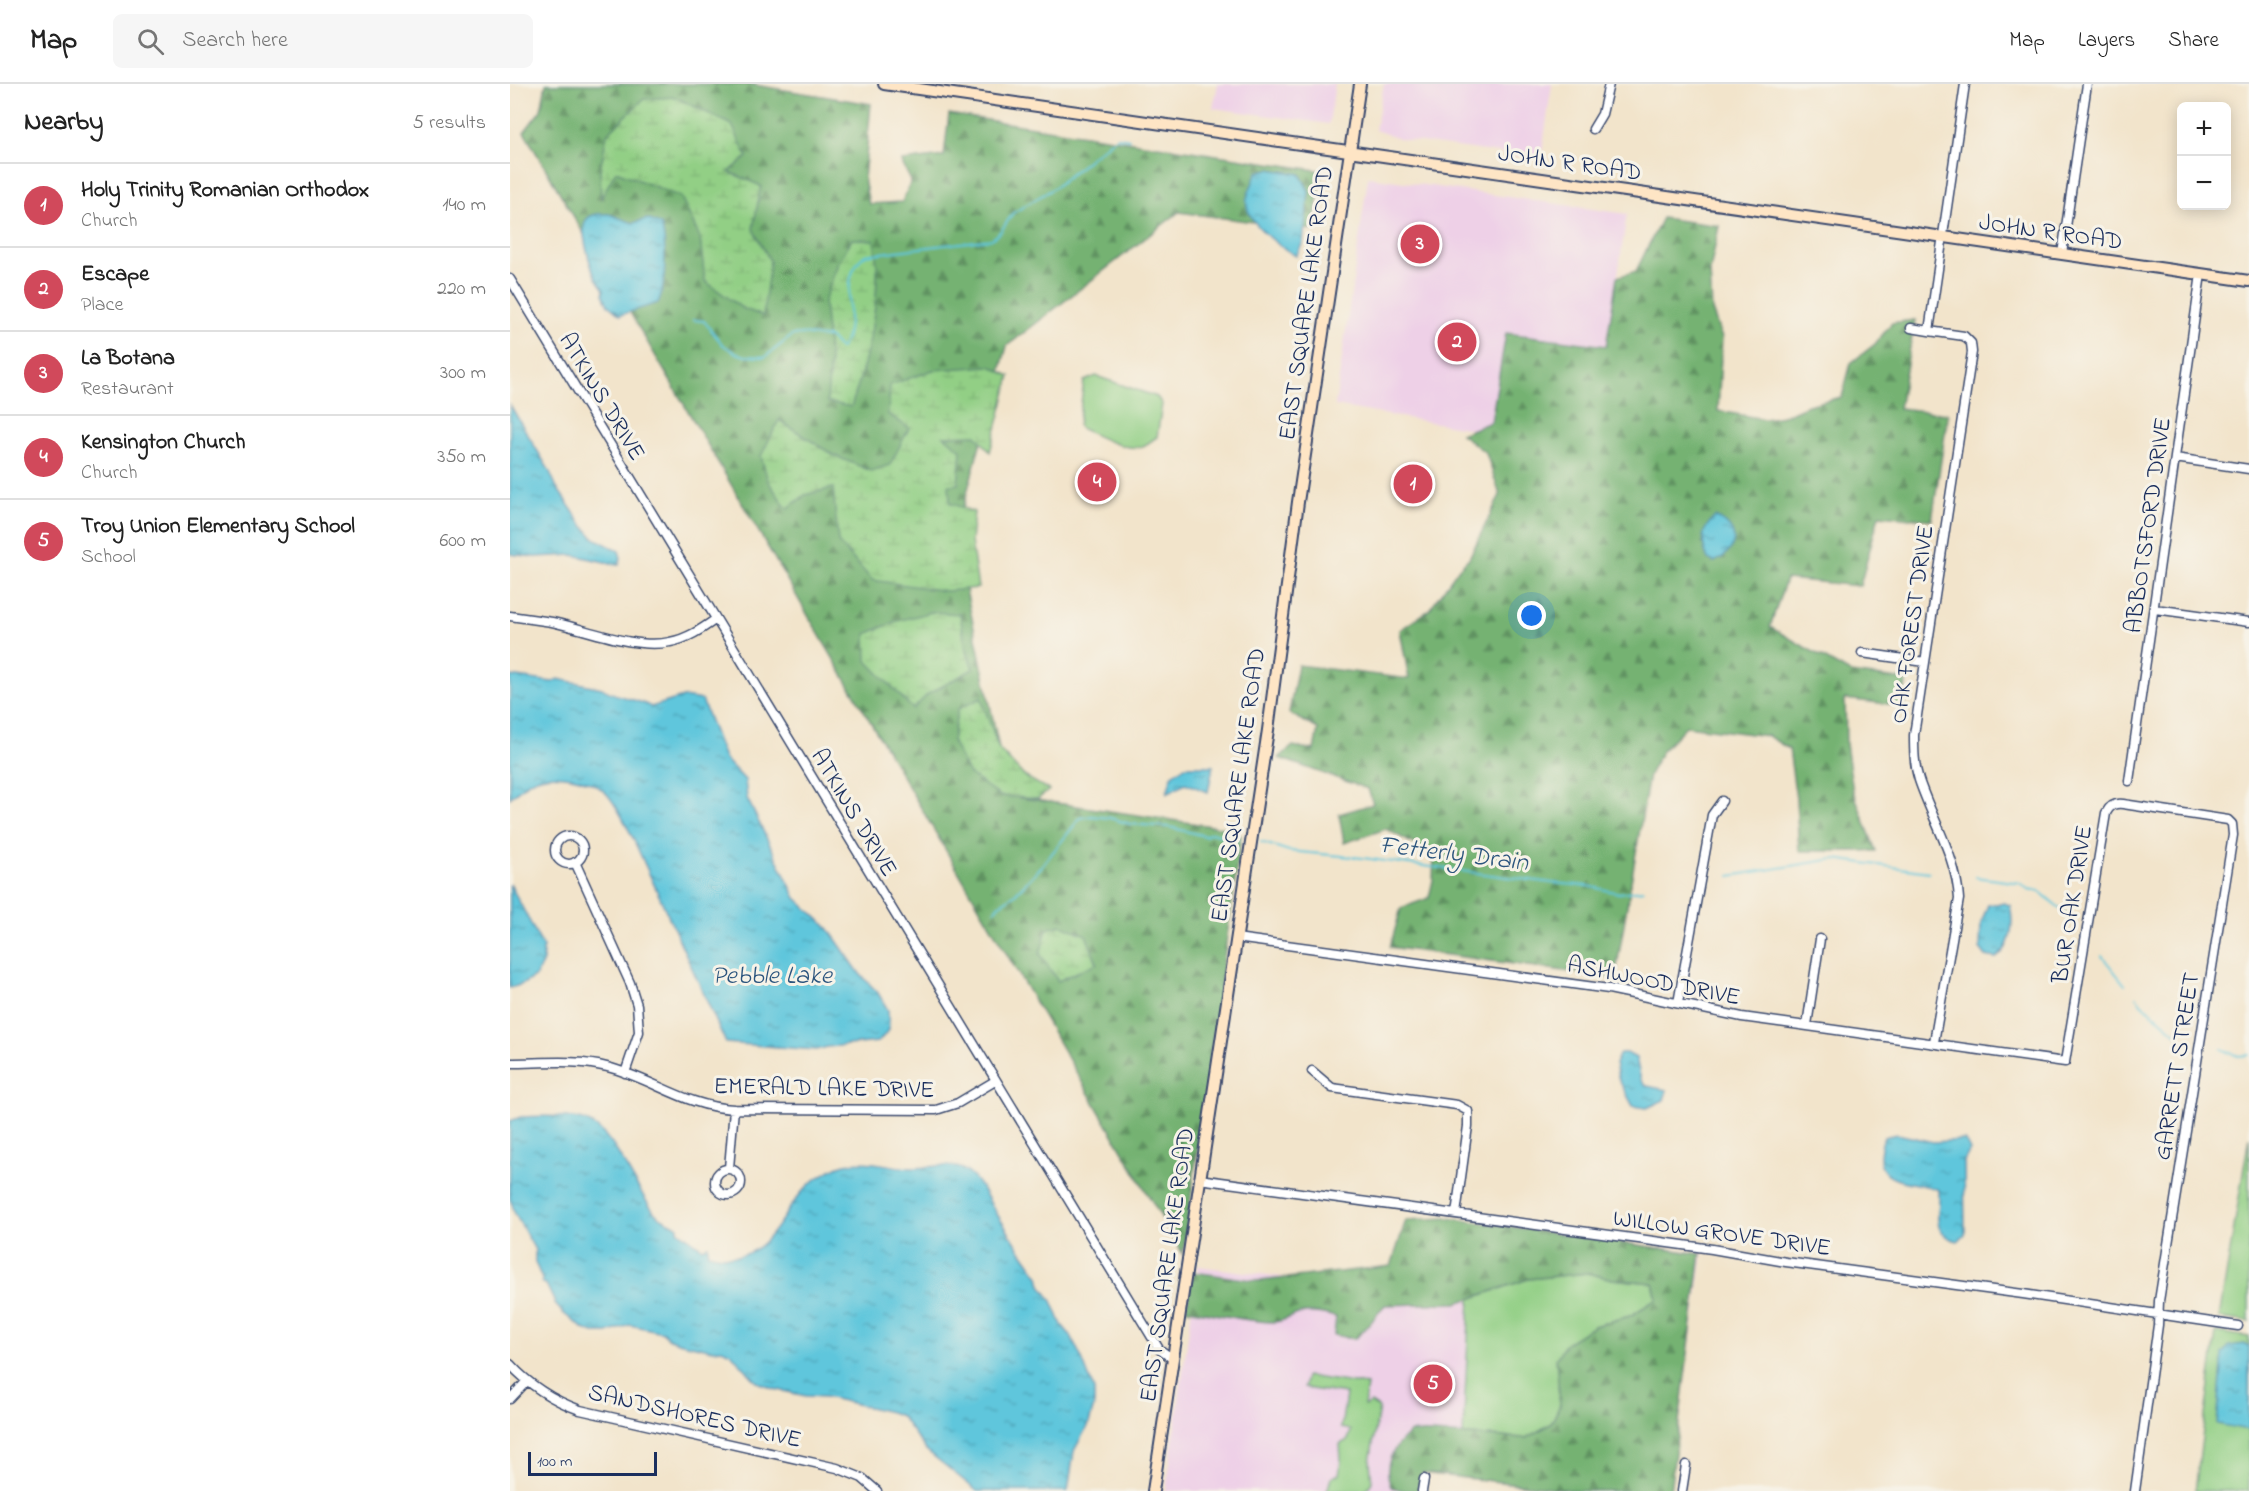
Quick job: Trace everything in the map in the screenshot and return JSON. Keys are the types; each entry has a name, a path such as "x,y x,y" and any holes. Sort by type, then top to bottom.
{"main road":[{"name":"JOHN R ROAD","path":"884,84 2249,281"},
{"name":"EAST SQUARE LAKE ROAD","path":"1153,1491 1268,730 1298,502 1360,84"}],"street":[{"path":"1593,129 1602,114 1609,84"},
{"path":"1929,331 1965,84"},
{"path":"2062,254 2087,84"},
{"name":"ABBOTSFORD DRIVE","path":"2129,781 2202,274"},
{"name":"ATKINS DRIVE","path":"510,279 995,1082 1159,1349 1173,1359"},
{"name":"OAK FOREST DRIVE","path":"1911,328 1964,336 1972,347 1914,735 1914,759 1919,779 1954,869 1959,899 1934,1042"},
{"path":"2175,458 2249,469"},
{"path":"2155,609 2249,622"},
{"path":"510,616 552,622 631,641 657,644 688,636 716,619"},
{"path":"1862,654 1925,662"},
{"path":"1678,1003 1712,815 1722,801"},
{"name":"BUR OAK DRIVE","path":"2065,1062 2106,813 2109,808 2123,804 2225,819 2232,824"},
{"name":"GARRETT STREET","path":"2135,1491 2160,1289 2233,835 2232,824"},
{"path":"575,862 630,983 637,1005 639,1032 625,1073"},
{"name":"ASHWOOD DRIVE","path":"1236,938 1597,988 1742,1017 2065,1062"},
{"path":"1807,1025 1820,939"},
{"name":"EMERALD LAKE DRIVE","path":"510,1063 578,1063 609,1067 685,1099 709,1107 734,1109 936,1110 958,1103 995,1082"},
{"path":"1312,1071 1332,1088 1458,1105 1468,1111 1456,1214"},
{"path":"729,1168 734,1109"},
{"name":"WILLOW GROVE DRIVE","path":"1199,1179 1712,1249 2238,1326"},
{"name":"SANDSHORES DRIVE","path":"510,1364 527,1381 547,1395 580,1410 837,1468 862,1478 877,1491"},
{"path":"510,1400 527,1381"},
{"path":"1683,1491 1686,1465"},
{"path":"1422,1491 1424,1479"}],"shaded area":[{"path":"1218,84 1335,84 1329,124 1213,108"},
{"path":"1384,84 1552,84 1541,159 1401,139 1375,130"},
{"path":"1368,177 1627,214 1607,346 1506,333 1490,432 1335,406"},
{"path":"1448,1218 1703,1253 1669,1491 1563,1491 1413,1471 1410,1491 1166,1491 1198,1266 1437,1297"}],"green space":[{"path":"546,84 748,84 871,104 864,179 869,204 902,202 911,181 901,161 944,156 949,114 1322,171 1313,230 1179,212 1007,346 955,537 1009,796 1225,828 1241,836 1183,1254 524,132 541,110"},
{"path":"675,97 732,125 747,157 729,172 761,186 753,229 770,261 763,316 742,308 705,281 700,238 681,197 616,171 601,198 600,170 607,134 644,99"},
{"path":"1662,218 1719,226 1710,271 1712,310 1722,338 1718,411 1764,419 1783,416 1808,405 1842,397 1851,363 1875,344 1892,323 1915,320 1899,408 1948,414 1932,520 1879,515 1860,586 1786,579 1770,627 1850,673 1906,680 1904,706 1845,699 1846,744 1853,791 1876,851 1799,851 1796,799 1789,749 1768,736 1686,726 1661,752 1649,775 1615,978 1390,947 1401,908 1429,898 1433,880 1434,855 1386,829 1344,843 1339,814 1373,804 1368,789 1279,758 1293,746 1314,750 1318,729 1289,713 1298,665 1409,679 1400,630 1429,610 1459,568 1469,558 1500,495 1486,453 1461,434 1491,422 1506,333 1606,346 1617,277 1636,271"},
{"path":"852,239 874,240 877,272 869,343 851,407 827,402 830,362 824,302 838,263"},
{"path":"990,366 1010,376 990,452 976,435 944,436 961,450 958,484 949,485 950,503 974,512 971,541 978,588 946,591 872,580 838,542 833,488 805,495 787,509 768,481 761,456 779,420 833,455 871,471 890,465 909,428 888,414 890,385 933,370"},
{"path":"1096,376 1157,397 1162,404 1157,437 1142,446 1125,446 1078,426 1084,381"},
{"path":"932,612 960,614 965,644 973,669 928,694 913,709 867,661 866,634 897,621"},
{"path":"981,698 999,749 1024,776 1049,790 1038,799 1000,796 968,773 952,741 958,709"},
{"path":"1062,925 1086,935 1097,963 1058,981 1040,954 1047,929"},
{"path":"2249,1137 2249,1322 2219,1318"},
{"path":"1448,1218 1701,1254 1670,1491 1579,1491 1422,1473 1417,1491 1405,1491 1391,1487 1388,1471 1394,1450 1411,1432 1526,1438 1551,1424 1560,1405 1556,1359 1566,1343 1594,1326 1630,1316 1657,1299 1653,1283 1613,1279 1587,1273 1528,1279 1457,1303 1385,1305 1354,1339 1334,1335 1336,1317 1322,1314 1303,1313 1271,1322 1239,1319 1186,1309 1193,1272 1260,1281 1391,1266 1406,1220"},
{"path":"1587,1273 1613,1279 1653,1283 1657,1299 1630,1316 1594,1326 1558,1387 1560,1405 1551,1424 1526,1438 1463,1435 1470,1299 1528,1279"},
{"path":"2216,1332 2249,1337 2249,1491 2195,1491"},
{"path":"1306,1376 1367,1385 1364,1406 1371,1403 1379,1408 1370,1462 1372,1482 1366,1491 1327,1491 1331,1478 1339,1474 1340,1444 1348,1440 1351,1430 1341,1428 1346,1394 1304,1388"}],"water":[{"path":"1269,169 1300,174 1309,191 1303,242 1296,256 1263,232 1250,215 1247,206 1247,198 1257,172"},
{"path":"597,214 609,214 633,223 648,219 661,225 665,264 663,286 658,303 620,315 608,305 603,294 604,290 591,266 584,234 586,220"},
{"path":"510,405 549,470 557,488 594,538 619,551 621,558 619,565 573,555 535,557 510,554"},
{"path":"1715,517 1729,527 1734,540 1728,552 1714,562 1708,559 1703,537"},
{"name":"Pebble Lake","path":"510,676 552,682 558,679 602,688 651,707 683,697 702,700 724,758 745,780 747,798 796,898 828,928 860,974 878,993 888,1010 889,1030 878,1042 817,1050 726,1043 632,836 606,793 599,787 581,779 549,776 529,782 510,798"},
{"path":"1185,766 1213,766 1208,792 1185,783 1167,793 1172,775"},
{"path":"510,884 543,947 543,961 536,976 523,984 510,988"},
{"path":"2003,903 2010,905 2012,927 2009,942 1996,958 1986,956 1980,948 1981,923 1988,905"},
{"path":"1620,1053 1627,1053 1636,1058 1641,1080 1647,1086 1667,1090 1664,1100 1647,1108 1633,1106 1619,1080 1615,1064"},
{"path":"521,1117 571,1118 586,1121 596,1127 615,1149 655,1213 678,1227 678,1230 701,1247 708,1245 708,1253 727,1256 742,1255 755,1250 774,1230 805,1188 839,1166 866,1162 912,1168 953,1166 966,1171 979,1184 1039,1276 1041,1285 1052,1301 1062,1325 1071,1336 1094,1390 1094,1406 1089,1423 1074,1451 1068,1491 977,1491 926,1450 901,1416 826,1397 806,1396 774,1389 757,1382 731,1353 722,1349 713,1350 678,1342 668,1338 663,1332 630,1325 607,1333 594,1333 584,1329 563,1313 556,1305 546,1284 542,1283 535,1262 535,1250 515,1214 510,1198 510,1121"},
{"path":"1897,1134 1933,1142 1965,1140 1970,1150 1964,1161 1965,1235 1958,1241 1949,1238 1939,1228 1939,1190 1894,1178 1886,1173 1881,1165 1880,1153 1884,1137"},
{"path":"2245,1344 2249,1346 2249,1430 2217,1424 2223,1354 2229,1346"}],"waterway":[{"path":"693,320 704,321 722,344 745,356 765,357 793,335 798,334 829,337 840,349 849,327 851,276 856,265 865,255 992,239 1001,231 1013,213 1054,188 1110,142 1118,137 1129,139"},
{"name":"Fetterly Drain","path":"995,910 1014,895 1042,866 1080,818 1092,816 1110,818 1130,824 1169,827 1205,836 1211,833 1240,840"},
{"name":"Fetterly Drain","path":"1261,842 1289,851 1588,886 1619,893 1643,890"},
{"name":"Fetterly Drain","path":"1730,876 1834,859 1929,872"},
{"path":"1976,877 2020,883 2028,889 2039,891 2069,916"},
{"path":"2102,956 2125,985"},
{"path":"2137,997 2178,1035"},
{"path":"2222,1049 2238,1056 2249,1055"}],"place":[{"name":"La Botana","path":"1420,244"},
{"name":"Escape","path":"1457,342"},
{"name":"Kensington Church","path":"1097,482"},
{"name":"Holy Trinity Romanian Orthodox","path":"1413,484"},
{"name":"Troy Union Elementary School","path":"1433,1384"}]}
